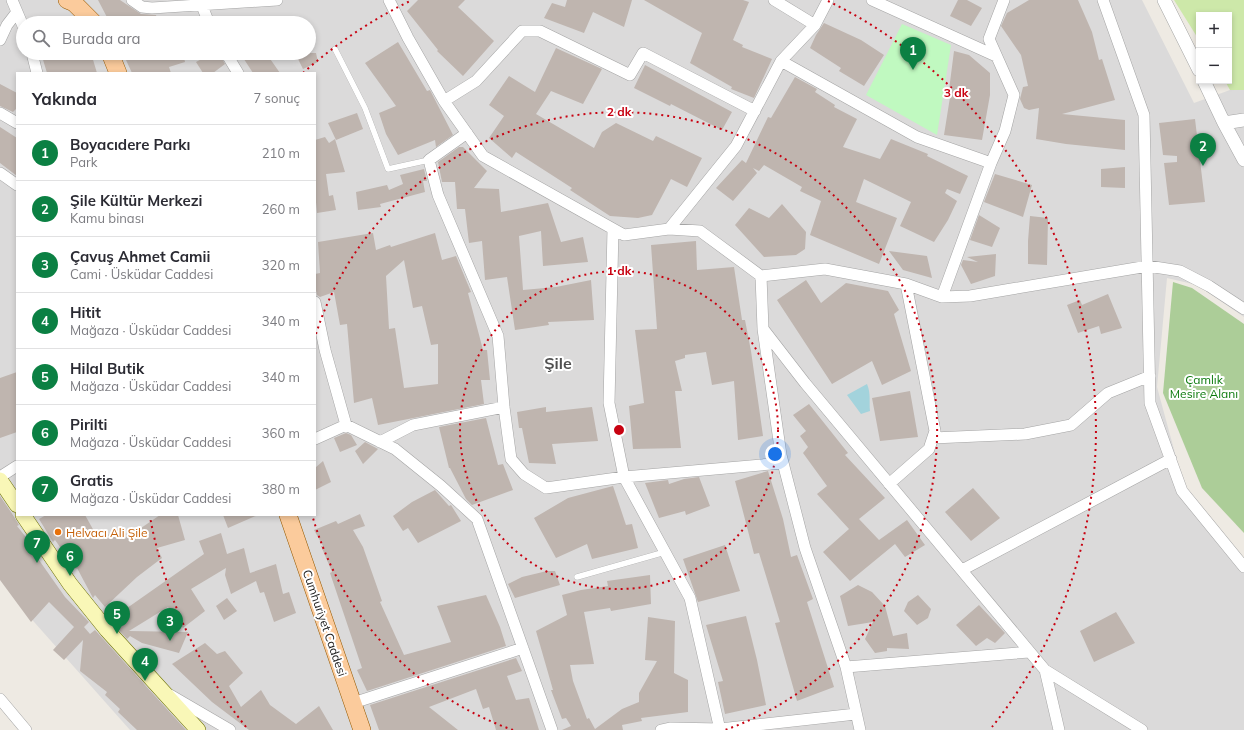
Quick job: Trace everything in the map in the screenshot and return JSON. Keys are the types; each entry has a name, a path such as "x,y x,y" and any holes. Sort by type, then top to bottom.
{"main road":[{"path":"67,0 74,3 88,16"},
{"path":"87,0 93,16"},
{"path":"113,60 118,72"},
{"path":"0,478 16,503"},
{"path":"24,516 70,584 107,630 198,730"},
{"name":"Cumhuriyet Caddesi","path":"288,516 362,730"}],"street":[{"path":"12,0 19,16"},
{"path":"132,0 142,7 152,8 203,3 277,0"},
{"path":"390,0 408,38 444,102 483,156 624,235 668,229 700,231 760,276 825,269 906,284 942,297 970,296 1148,266 1180,271 1209,286 1244,309"},
{"path":"774,0 815,25"},
{"path":"668,229 736,146 781,61 815,25 828,0"},
{"path":"872,0 996,56"},
{"path":"942,297 991,163 1006,131 1014,95 989,39 1004,0"},
{"path":"1103,0 1144,115 1150,403 1182,491 1244,567"},
{"path":"1164,0 1196,64"},
{"path":"203,3 206,16"},
{"path":"0,40 7,25 17,12"},
{"path":"444,102 476,81 522,30 540,31 630,75 643,54 755,111"},
{"path":"34,60 37,72"},
{"path":"230,60 237,72"},
{"path":"781,61 917,137 991,163"},
{"path":"1205,84 1244,160"},
{"path":"0,113 16,122"},
{"path":"1224,123 1244,120"},
{"path":"467,133 429,160 438,195 498,336 504,407 512,459 524,474 546,488 624,477 783,464"},
{"path":"0,173 16,184"},
{"path":"613,229 609,403 624,477 690,598 720,729"},
{"path":"760,276 763,329 783,464 805,548 846,667 860,730"},
{"path":"889,484 929,449 935,431 906,284"},
{"path":"316,307 325,350 346,425 401,454 441,486 478,520 552,730"},
{"path":"763,329 889,484 1045,670 1142,730"},
{"path":"932,438 1025,434 1071,425 1108,393 1150,376"},
{"path":"380,442 414,425 504,407"},
{"path":"316,439 346,425"},
{"path":"962,570 1171,459"},
{"path":"0,478 16,467"},
{"path":"353,703 523,648"},
{"path":"846,667 1030,652"},
{"path":"1045,670 1059,730"},
{"path":"163,692 230,730"},
{"path":"0,699 26,730"},
{"path":"661,730 670,728 720,729 856,714"}],"lane":[{"path":"335,49 365,108 388,169 429,160"},
{"path":"577,577 665,552"}],"shaded area":[{"path":"0,0 1142,0 1194,103 1230,90 1244,90 1244,317 1197,285 1167,278 1157,387 1185,490 1244,562 1244,730 130,730 27,614 0,570"}],"green space":[{"path":"1174,0 1244,0 1244,90 1230,90 1227,84 1232,84 1232,12 1196,12 1196,35"},
{"path":"902,24 951,45 937,135 866,95"},
{"name":"Çamlık Mesire Alanı","path":"1173,282 1192,288 1244,324 1244,533 1202,488 1163,393"}],"water":[{"path":"867,384 870,411 861,414 847,395"}],"building":[{"path":"98,0 120,0 141,14 156,16 106,16"},
{"path":"418,0 465,0 458,7 494,41 463,76 437,51 438,50 407,11"},
{"path":"567,0 632,0 624,27 593,12 584,33 544,18 552,3 565,7"},
{"path":"644,0 743,0 749,2 733,40 743,45 742,47 772,59 754,98 731,89 732,87 690,63 702,33"},
{"path":"958,0 967,0 982,8 971,26 950,16"},
{"path":"1029,0 1078,0 1092,32 1099,60 1102,59 1115,100 1062,114 1125,120 1125,150 1066,144 1036,139 1039,108 1029,110 1024,108 1020,99 1023,87 1028,86 1021,55 1001,26 1007,13"},
{"path":"824,23 861,40 884,55 864,86 839,71 841,68 810,48"},
{"path":"398,42 427,91 430,90 453,135 436,147 435,140 398,155 386,134 379,113 396,106 365,63"},
{"path":"556,48 602,69 583,104 551,91 536,114 594,148 602,132 616,123 653,141 656,136 702,158 687,187 671,179 652,215 638,218 610,216 570,190 572,188 516,152 512,158 489,138 504,116 489,105 509,76 535,92"},
{"path":"954,51 969,55 990,73 990,95 982,140 944,135 951,91 949,90"},
{"path":"316,53 318,62 303,69 298,60 316,60"},
{"path":"43,60 93,60 97,72 47,72"},
{"path":"126,60 185,60 185,62 169,67 171,72 132,72"},
{"path":"200,60 223,60 225,64 214,72 202,72 196,62"},
{"path":"245,60 271,60 279,72 252,72"},
{"path":"645,65 732,112 722,130 671,104 670,106 634,88"},
{"path":"795,77 817,89 815,92 835,105 834,107 857,119 843,147 880,159 891,139 928,154 927,156 968,176 960,194 947,189 945,193 957,201 948,220 934,242 900,226 911,202 864,179 856,202 897,218 879,264 810,235 821,201 800,191 802,187 764,165 759,171 753,168 757,173 733,201 716,188 742,160 746,163 768,117 771,118"},
{"path":"0,84 16,92 16,109 13,112 0,106"},
{"path":"357,113 363,129 336,140 328,123"},
{"path":"1195,119 1205,202 1169,205 1164,163 1177,162 1177,156 1163,155 1159,123"},
{"path":"0,127 16,137 16,175 0,163"},
{"path":"325,137 329,143 335,139 345,172 326,174 329,196 333,195 336,210 317,213 316,202 316,140"},
{"path":"459,147 463,147 487,171 474,188 499,189 501,212 548,203 561,242 583,237 588,262 543,266 541,231 519,236 523,290 556,287 591,280 594,320 548,322 549,325 515,330 507,277 485,280 482,241 469,243 465,209 457,209 455,182 442,182 438,162"},
{"path":"1125,167 1125,188 1101,187 1101,169"},
{"path":"424,169 427,181 423,181 425,192 380,204 381,207 358,210 356,192 387,185 389,190 403,184 400,175"},
{"path":"995,174 1032,185 1023,217 984,202"},
{"path":"782,204 806,232 805,249 796,255 764,257 735,225 749,208 769,218"},
{"path":"979,215 1000,228 992,247 970,240"},
{"path":"1030,216 1048,218 1047,265 1028,264"},
{"path":"373,233 376,250 390,245 391,247 435,233 442,260 456,256 471,292 468,293 483,350 487,350 490,380 481,380 484,404 378,425 372,398 354,403 347,324 340,325 334,292 320,297 317,295 316,274 320,273 318,242","holes":["404,260 413,308 422,306 431,345 438,344 438,384 404,388 395,328 389,329 386,276"]},
{"path":"696,241 697,270 734,267 742,320 745,320 751,351 763,436 738,440 734,381 712,385 706,352 685,355 685,358 675,361 682,391 675,391 681,448 633,449 629,406 644,403 635,330 657,329 651,245"},
{"path":"889,251 927,256 932,278 903,270"},
{"path":"996,254 995,276 971,284 961,265 963,260 978,262 967,257"},
{"path":"806,280 821,303 846,283 888,291 899,310 894,314 911,371 882,385 872,361 832,384 777,300"},
{"path":"1108,294 1122,328 1101,334 1099,326 1078,333 1067,305 1080,300 1082,305"},
{"path":"16,372 16,432 0,438 0,378"},
{"path":"910,391 918,437 880,441 872,398"},
{"path":"809,404 848,453 845,455 885,498 859,519 879,540 907,520 925,545 905,557 895,544 850,581 823,552 849,529 817,494 827,486 803,453 808,447 800,436 806,431 793,415"},
{"path":"546,407 546,412 592,407 598,441 552,444 556,464 529,463 522,428 519,428 517,412"},
{"path":"486,418 498,465 503,464 513,490 472,505 466,499 449,468 439,427"},
{"path":"346,433 351,435 357,445 340,452 334,438"},
{"path":"365,442 378,449 363,464 355,451"},
{"path":"323,461 331,482 316,490 316,467"},
{"path":"768,471 783,519 791,557 797,555 813,599 807,602 834,687 797,701 775,623 780,622 759,553 754,554 735,481"},
{"path":"699,477 710,506 686,515 685,511 659,518 645,483 668,480 669,484 684,479"},
{"path":"613,486 626,525 632,524 638,548 592,559 587,544 556,558 534,518 568,498"},
{"path":"973,488 1000,518 971,541 945,512"},
{"path":"435,490 449,506 451,505 461,521 418,543 408,528 403,531 393,516 412,502"},
{"path":"0,496 19,525 17,526 29,541 27,541 34,553 65,597 89,622 84,627 90,634 95,630 186,730 137,730 118,712 120,709 105,695 107,692 80,671 83,640 64,660 53,650 74,627 49,602 31,622 0,580"},
{"path":"360,514 365,526 353,530 363,547 382,601 380,602 404,655 451,642 437,606 486,595 500,627 506,646 367,691 357,670 362,668 330,573 332,572 321,546 323,546 314,530 336,521 338,524"},
{"path":"44,516 86,516 99,540 122,527 128,537 159,516 178,516 185,540 157,548 162,558 137,577 105,607 95,595 93,598 77,568 76,569 55,540 53,542 39,519"},
{"path":"223,516 256,516 228,528"},
{"path":"221,533 227,554 244,548 250,573 276,564 283,594 289,592 296,613 274,622 264,592 260,593 256,581 231,594 225,575 226,568 191,589 205,611 183,628 168,607 129,631 188,632 179,653 142,643 130,636 127,639 110,620 204,554 199,541"},
{"path":"725,545 740,591 698,602 683,559"},
{"path":"547,571 555,571 560,585 515,598 508,584 522,577"},
{"path":"650,575 651,604 611,611 610,608 584,612 594,664 570,665 573,681 587,719 589,718 595,729 622,709 639,702 639,693 657,661 645,660 648,617 675,621 674,673 688,680 688,712 641,718 642,721 622,725 623,730 562,730 571,726 566,718 562,719 551,690 553,690 536,631 567,615 562,595 581,590 608,586 607,581"},
{"path":"858,585 872,592 885,606 893,636 907,633 909,649 887,648 887,651 875,653 865,639 873,622 848,626 840,596"},
{"path":"918,595 931,609 928,618 917,625 904,611 908,602"},
{"path":"227,598 237,611 224,620 216,606"},
{"path":"979,605 1005,633 995,643 987,638 976,646 956,625"},
{"path":"1116,612 1135,643 1094,662 1080,631"},
{"path":"746,616 766,705 725,714 718,682 723,681 706,625"},
{"path":"205,643 217,654 225,651 243,673 229,686 241,707 261,690 270,705 296,724 319,706 333,730 249,730 212,702 172,664"},
{"path":"516,658 522,671 507,676 516,700 529,698 539,730 496,730 489,707 483,709 476,689 429,707 458,730 379,730 370,705"}],"place":[{"name":"Boyacıdere Parkı","path":"913,70"},
{"name":"Şile Kültür Merkezi","path":"1203,166"},
{"name":"Helvacı Ali Şile","path":"58,532"},
{"name":"Gratis","path":"37,563"},
{"name":"Pirilti","path":"70,576"},
{"name":"Hilal Butik","path":"117,634"},
{"name":"Çavuş Ahmet Camii","path":"170,641"},
{"name":"Hitit","path":"145,681"}],"district":[{"name":"Şile","path":"558,363"}]}
